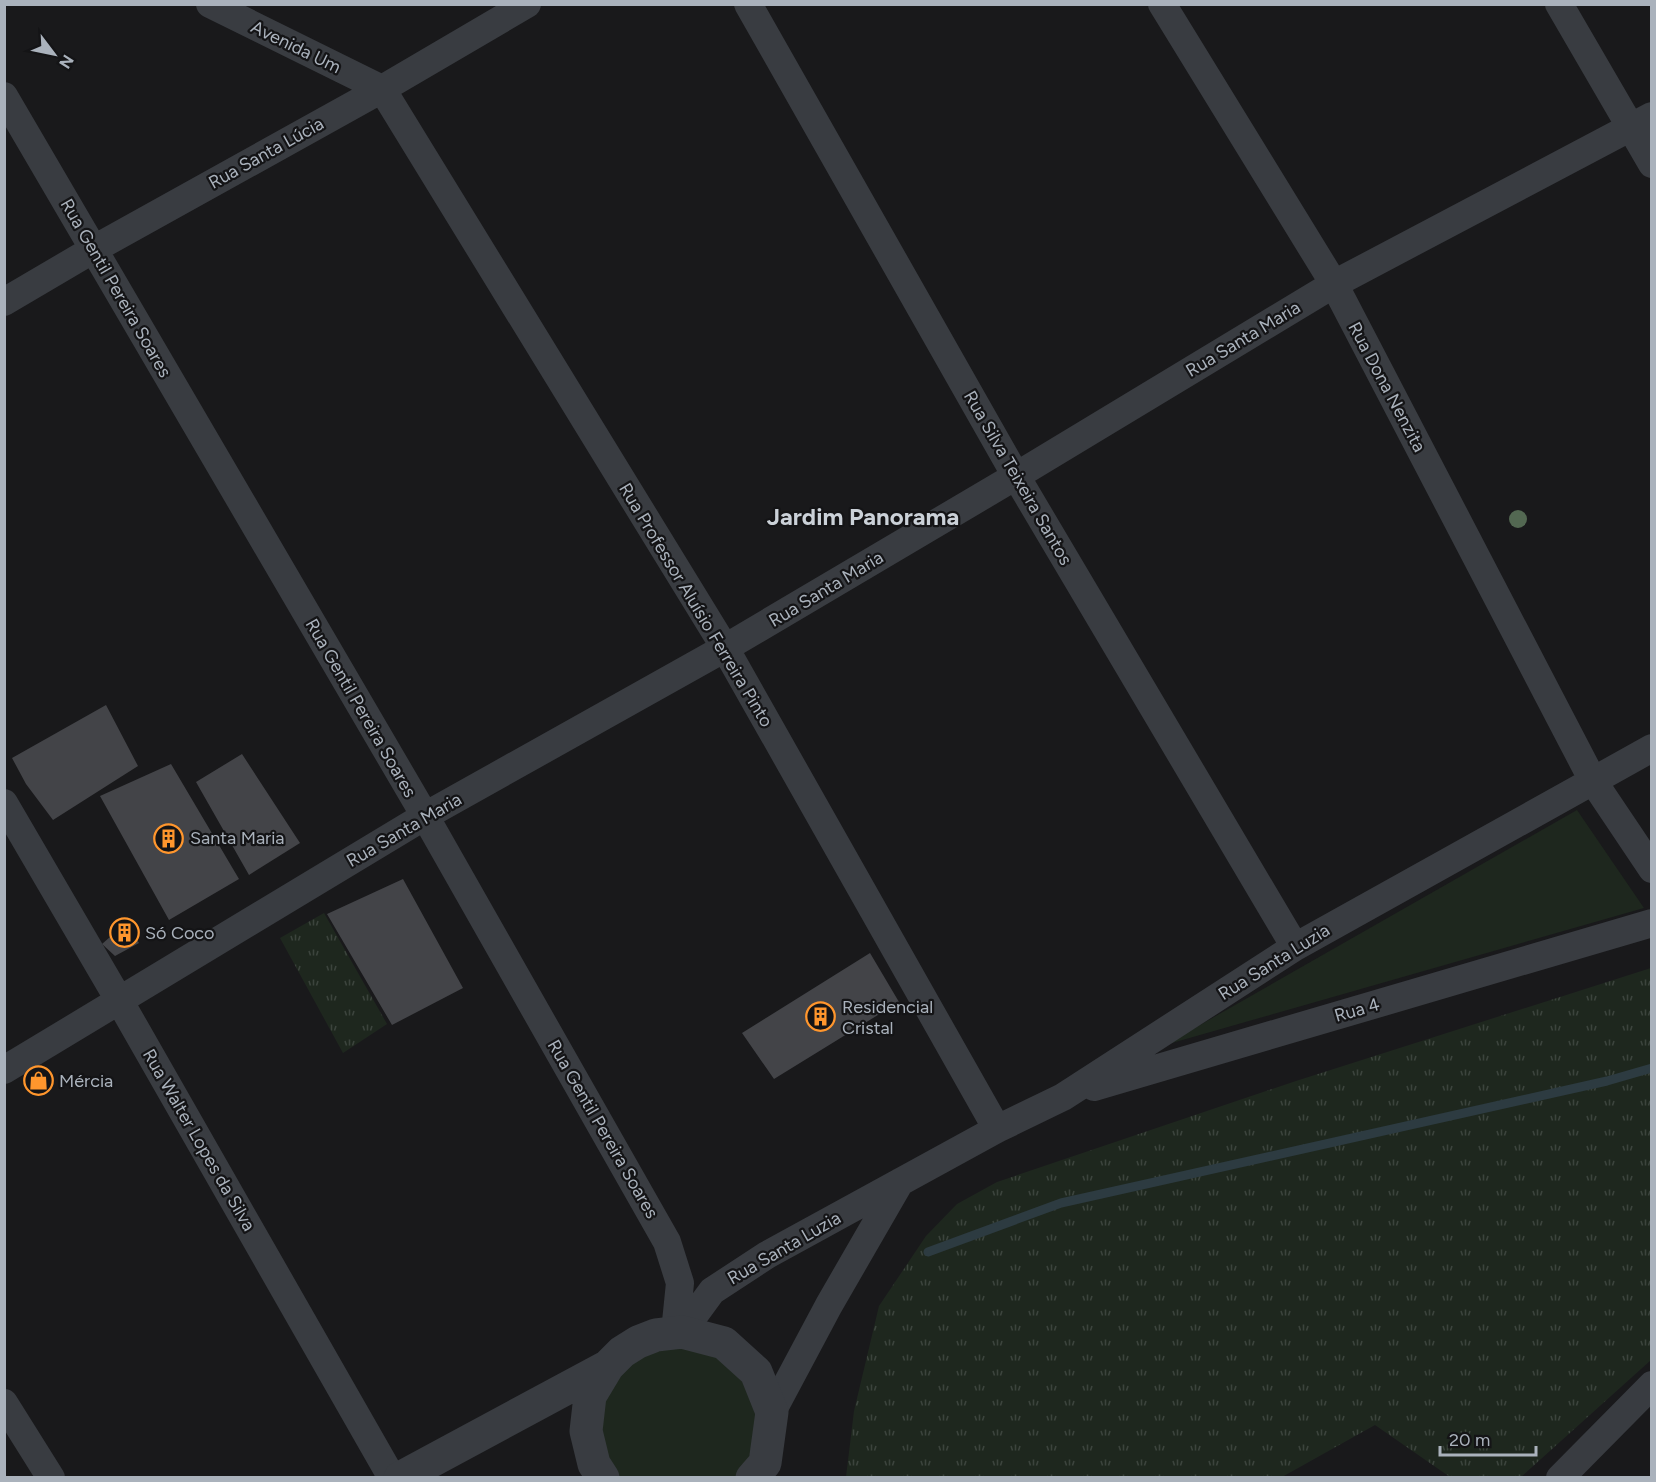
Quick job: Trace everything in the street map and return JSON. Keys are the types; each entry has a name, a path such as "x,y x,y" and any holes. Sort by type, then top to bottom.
{"street":[{"name":"Avenida Um","path":"210,4 382,89"},
{"name":"Rua Santa Lúcia","path":"4,302 93,249 382,89 528,4"},
{"name":"Rua Silva Teixeira Santos","path":"748,4 1016,476 1295,947"},
{"name":"Rua Dona Nenzita","path":"1162,4 1334,284 1593,781 1652,869"},
{"path":"1559,4 1641,122 1652,164"},
{"name":"Rua Professor Aluísio Ferreira Pinto","path":"382,89 725,648 997,1129"},
{"name":"Rua Gentil Pereira Soares","path":"4,96 425,816 667,1242 680,1283 679,1332"},
{"name":"Rua Santa Maria","path":"4,1070 425,816 725,648 1334,284 1641,122"},
{"name":"Rua Santa Luzia","path":"679,1332 711,1291 767,1255 997,1129 1063,1096 1295,947 1652,748"},
{"name":"Rua Walter Lopes da Silva","path":"4,803 392,1478"},
{"name":"Rua 4","path":"1063,1096 1652,923"},
{"name":"Rua Santa Luzia","path":"772,1412 829,1305 900,1182"},
{"path":"603,1478 594,1464 586,1431 590,1396 608,1366 622,1352 656,1335 679,1332 724,1343 756,1372 772,1412 765,1473"},
{"path":"400,1478 608,1366"},
{"path":"1560,1478 1652,1385"},
{"path":"4,1403 51,1478"}],"green space":[{"path":"1577,810 1644,908 1165,1045"},
{"path":"324,913 387,1024 343,1053 280,938"},
{"path":"1651,968 1651,1360 1521,1477 1450,1477 1375,1425 1282,1477 846,1477 854,1411 879,1306 926,1236 957,1204 997,1182 1296,1081"},
{"path":"669,1345 723,1357 744,1377 760,1430 741,1477 616,1478 601,1450 604,1394 620,1371 642,1354"}],"building":[{"path":"106,705 138,766 53,820 26,784 12,758"},
{"path":"242,754 300,843 249,875 196,782"},
{"name":"Santa Maria","path":"171,764 239,879 169,920 100,796"},
{"path":"403,879 463,988 392,1025 327,914"},
{"name":"Só Coco","path":"126,923 139,943 115,956 102,944"},
{"name":"Residencial Cristal","path":"870,953 899,1002 774,1079 742,1033"}],"waterway":[{"path":"928,1252 1061,1203 1607,1081 1652,1068"}],"place":[{"name":"Santa Maria","path":"169,838"},
{"name":"Só Coco","path":"124,933"},
{"name":"Residencial Cristal","path":"821,1017"},
{"name":"Mércia","path":"38,1081"}],"district":[{"name":"Jardim Panorama","path":"863,516"}]}
